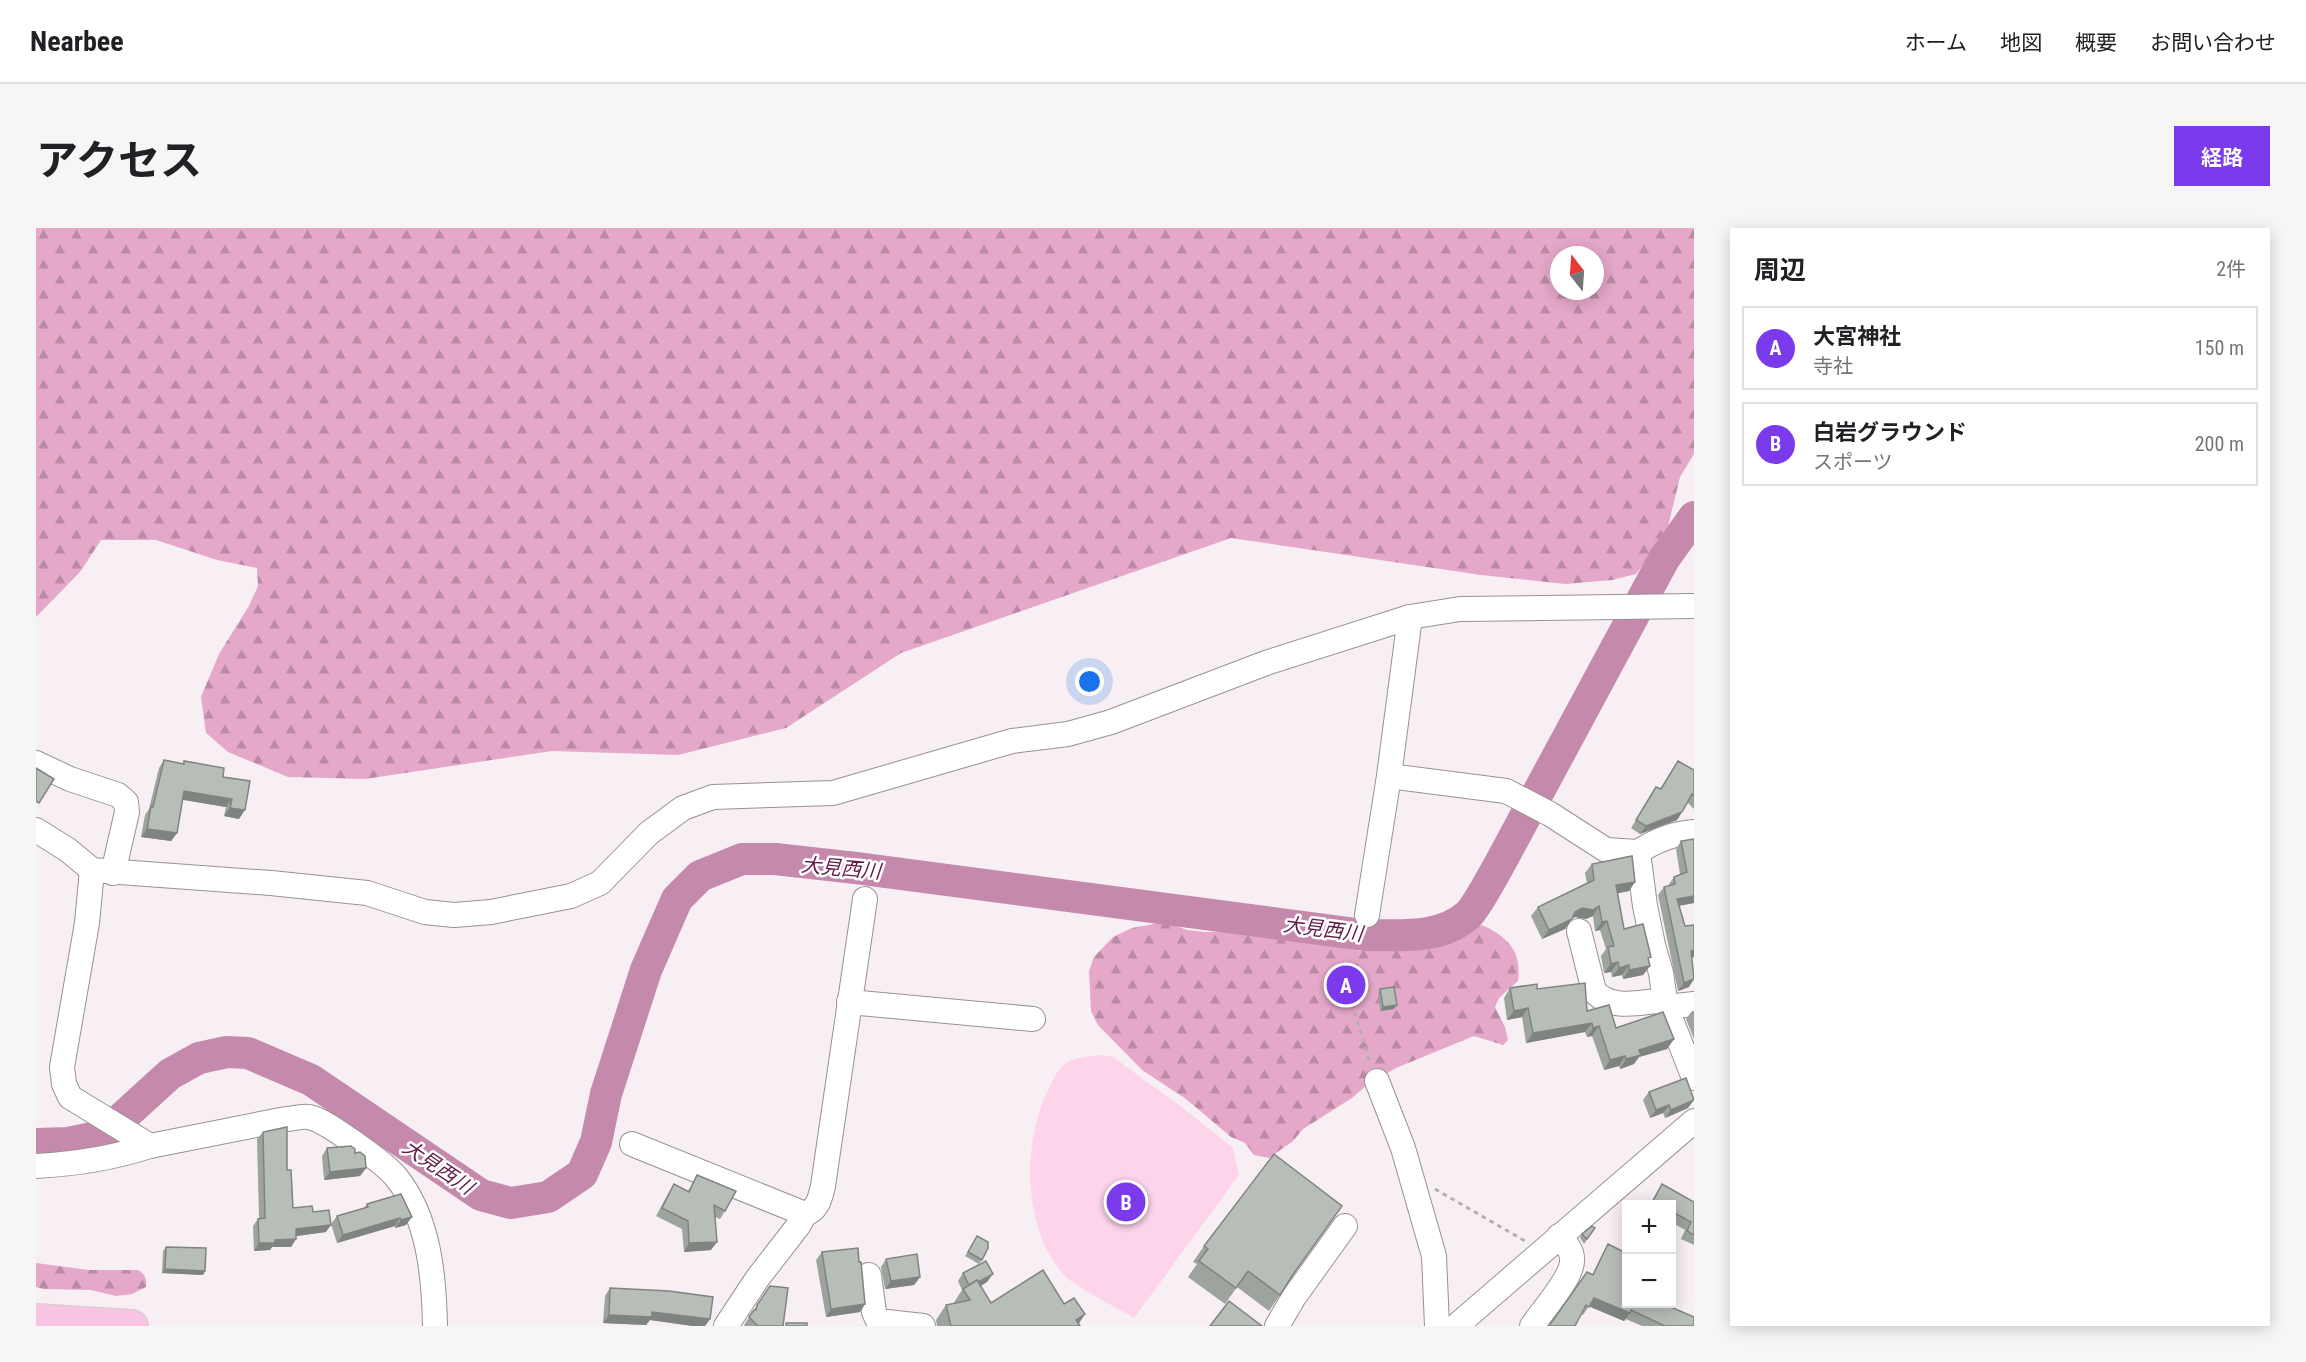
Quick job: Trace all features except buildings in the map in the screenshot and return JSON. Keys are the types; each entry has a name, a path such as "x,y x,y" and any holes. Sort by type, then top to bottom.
{"main road":[{"path":"36,1320 132,1326"}],"street":[{"path":"36,830 103,871 271,883 367,893 425,912 454,915 491,912 571,896 600,883 649,833 683,808 713,797 833,793 1012,741 1068,735 1111,722 1266,663 1410,617 1460,609 1689,606"},
{"path":"1367,915 1389,776 1410,617"},
{"path":"36,763 70,779 118,795 126,802 127,812 103,871 87,923 62,1067 64,1084 70,1097 146,1144"},
{"path":"1389,776 1506,791 1550,814 1606,850 1638,852 1659,840 1680,832 1694,832"},
{"path":"1638,852 1651,935 1662,973 1666,1004 1694,1078"},
{"path":"726,1326 805,1214 818,1204 823,1186 865,899"},
{"path":"1579,931 1594,991 1600,998 1611,1004 1694,1004"},
{"path":"849,1002 1034,1019"},
{"path":"1374,1073 1416,1187 1434,1256 1437,1326"},
{"path":"36,1166 68,1164 126,1154 146,1144 309,1117 348,1139 387,1167 407,1192 414,1206 428,1250 434,1290 435,1326"},
{"path":"1456,1326 1694,1121"},
{"path":"632,1144 805,1214"},
{"path":"1277,1326 1294,1297 1345,1226"},
{"path":"1532,1326 1573,1263 1568,1245 1560,1236"},
{"path":"869,1275 874,1312 878,1321 923,1326"}],"path":[{"path":"1352,1004 1374,1073"},
{"path":"1416,1187 1426,1186 1438,1190 1541,1252"}],"shaded area":[{"path":"1099,1055 1113,1057 1233,1148 1239,1175 1134,1318 1064,1275 1050,1256 1040,1233 1034,1209 1031,1158 1040,1109 1049,1088 1065,1064 1075,1059"}],"green space":[{"path":"36,228 1694,228 1694,454 1680,477 1666,535 1636,574 1612,580 1565,584 1481,575 1231,538 901,653 786,728 678,755 552,751 365,779 288,777 228,752 206,733 201,697 219,654 249,606 258,586 257,568 217,560 156,540 101,540 80,572 36,617"},
{"path":"1165,922 1187,930 1205,932 1241,931 1259,937 1300,935 1321,943 1360,951 1431,944 1482,925 1506,940 1518,961 1518,981 1499,998 1495,1007 1505,1027 1508,1040 1503,1045 1474,1036 1396,1068 1303,1129 1293,1141 1269,1158 1254,1155 1245,1143 1231,1137 1186,1099 1142,1070 1098,1025 1091,1011 1089,971 1094,957 1113,937 1132,928"},
{"path":"36,1263 89,1270 138,1270 145,1277 146,1287 132,1294 116,1296 91,1290 44,1289 36,1287"}],"waterway":[{"name":"大見西川","path":"36,1144 68,1143 102,1136 170,1074 199,1058 227,1052 248,1053 311,1080 481,1195 511,1203 548,1197 582,1174 596,1142 606,1094 646,970 677,899 700,876 742,859 775,859 856,868 1364,935 1419,934 1445,929 1468,915 1480,899 1664,559 1694,517"}],"place":[{"name":"大宮神社","path":"1346,985"},
{"name":"白岩グラウンド","path":"1126,1202"}]}
